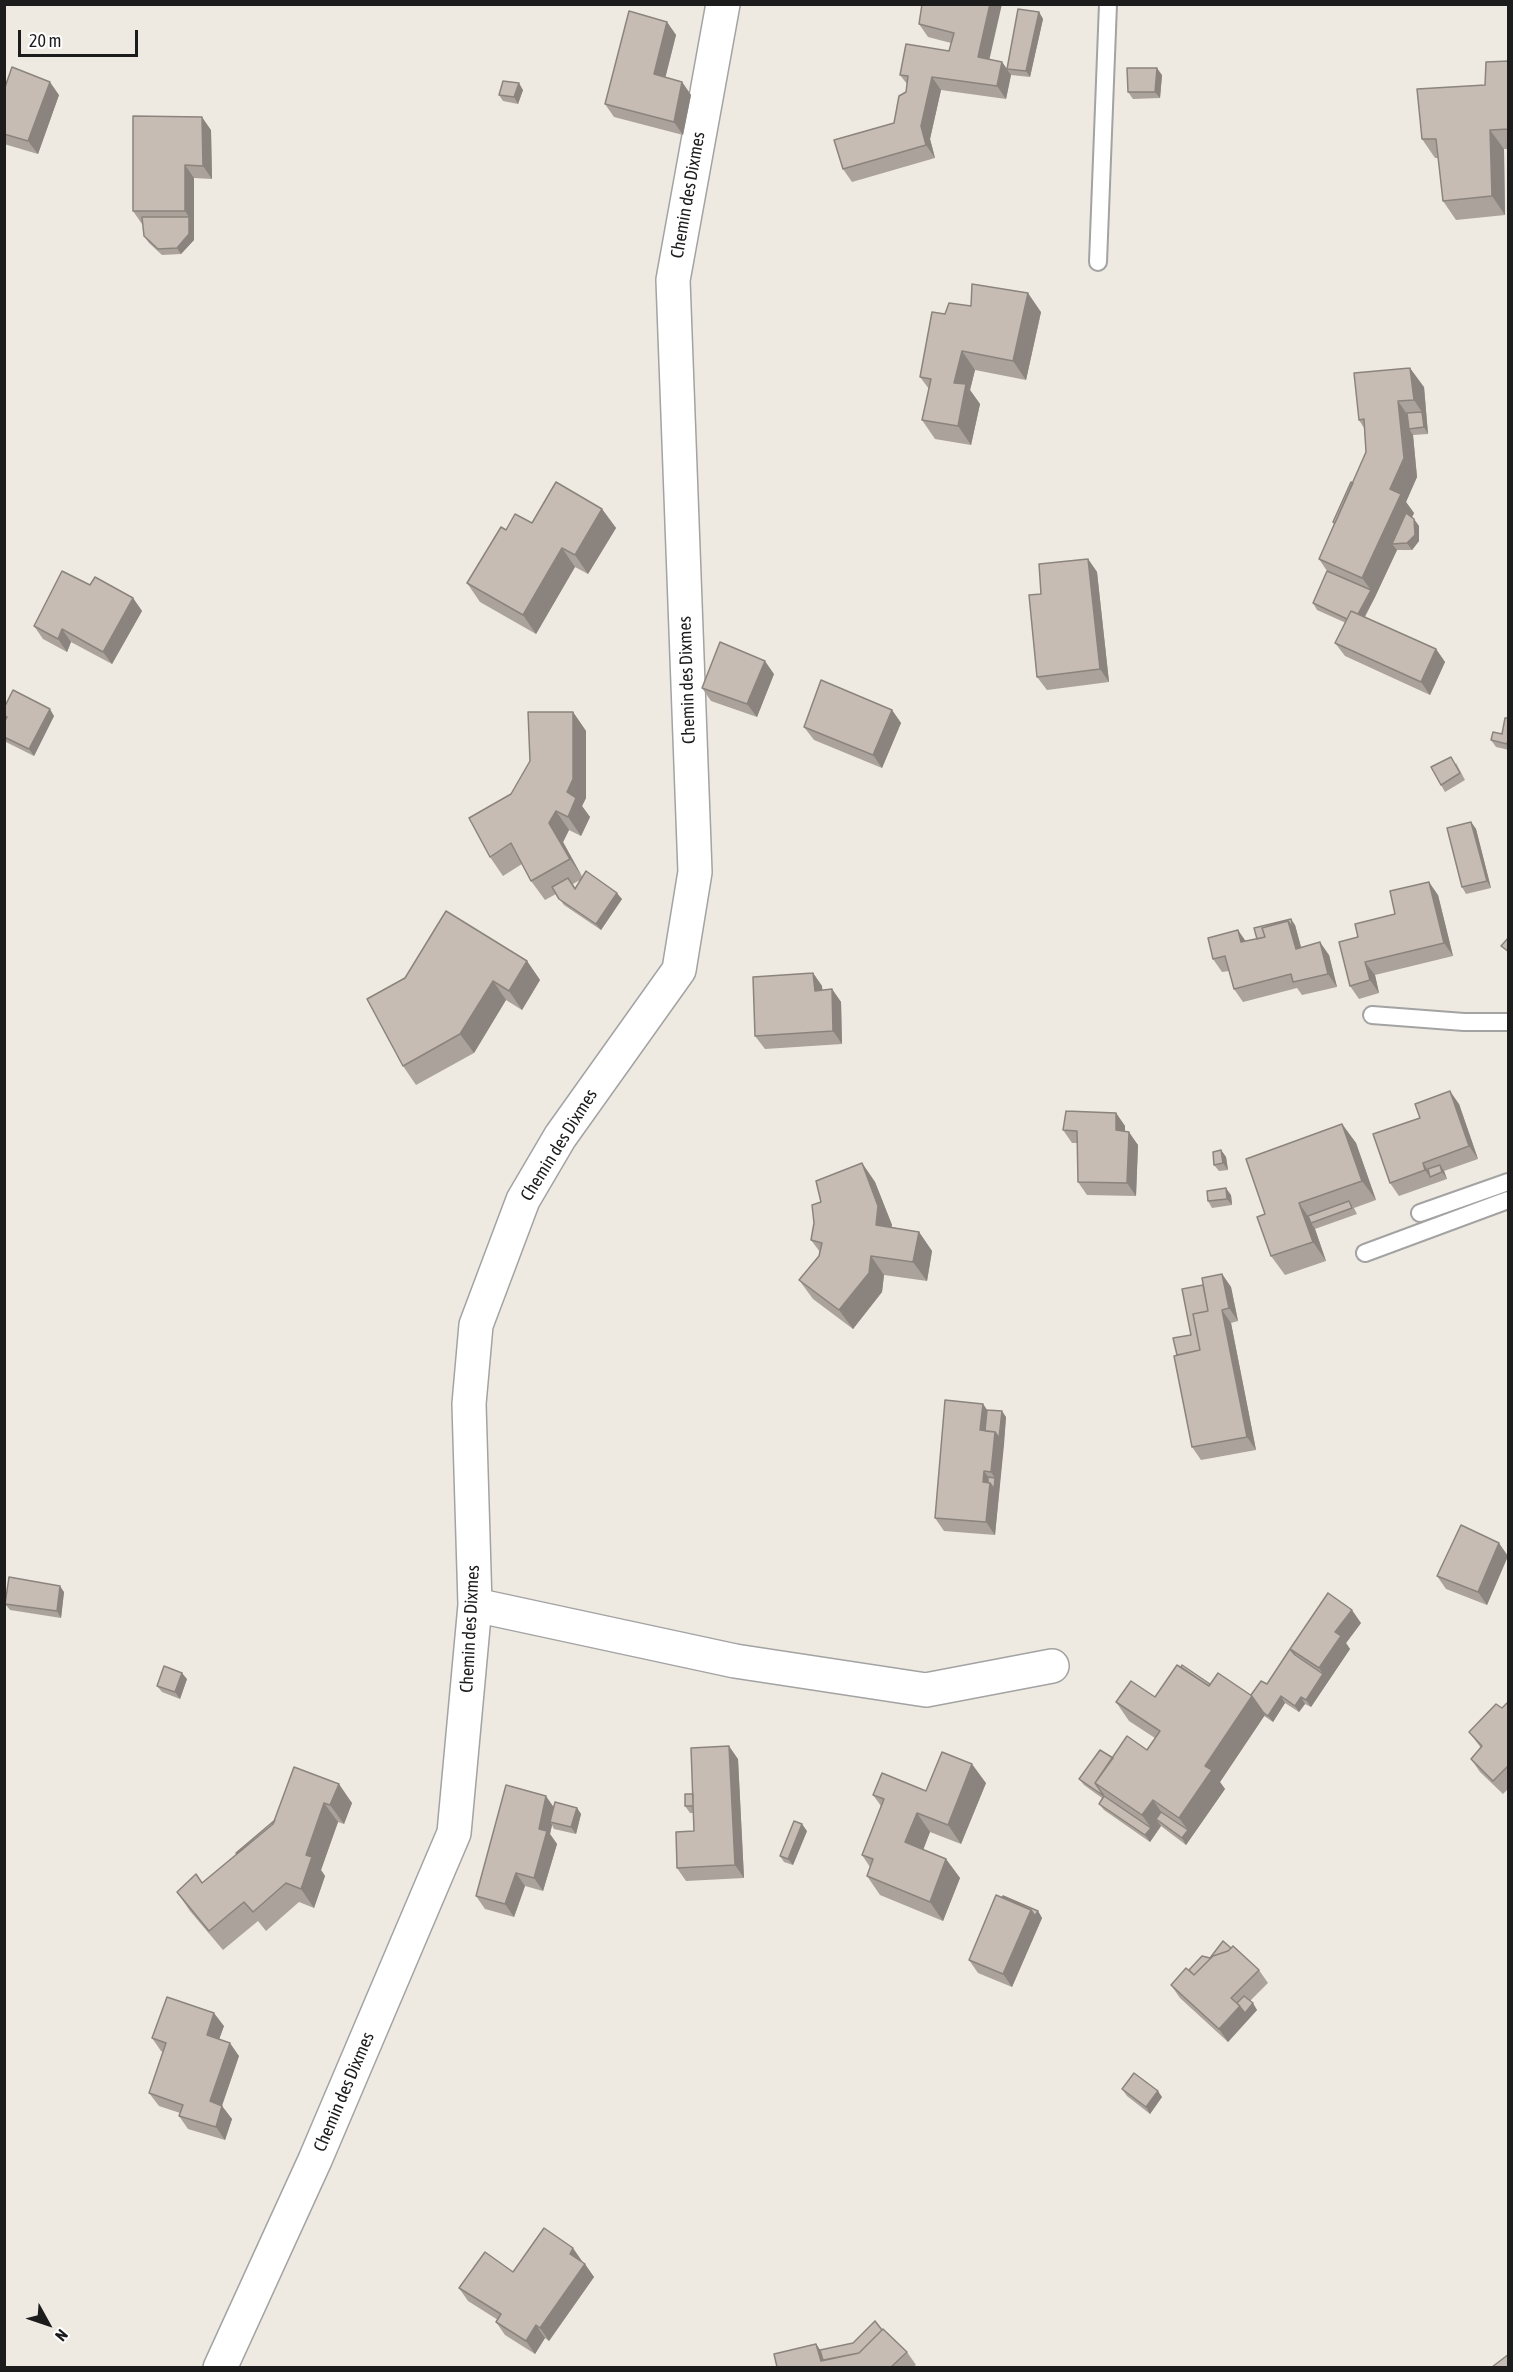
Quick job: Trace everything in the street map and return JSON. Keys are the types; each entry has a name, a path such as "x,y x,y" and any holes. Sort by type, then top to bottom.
{"street":[{"name":"Chemin des Dixmes","path":"220,2367 315,2160 454,1833 475,1605 469,1404 476,1325 523,1200 560,1137 679,970 695,872 673,280 723,4"},
{"path":"475,1605 735,1661 926,1690 1052,1666"}],"lane":[{"path":"1098,262 1108,4"},
{"path":"1372,1015 1464,1022 1509,1022"},
{"path":"1420,1213 1509,1182"},
{"path":"1365,1253 1509,1200"}],"building":[{"path":"922,4 990,4 978,57 1002,62 997,86 932,77 921,126 926,145 843,169 834,140 894,123 899,96 906,92 908,76 900,75 906,44 949,51 954,33 919,24"},
{"path":"1018,9 1039,12 1026,71 1007,69"},
{"path":"629,11 667,22 654,74 682,82 674,122 605,104"},
{"path":"1509,61 1509,129 1490,130 1492,196 1443,201 1436,139 1422,139 1417,89 1485,85 1486,62"},
{"path":"12,67 50,82 28,141 4,134 4,90"},
{"path":"1127,68 1157,68 1155,92 1128,92"},
{"path":"503,81 519,83 514,97 499,95"},
{"path":"133,116 202,117 203,166 185,165 185,211 133,211"},
{"path":"142,217 189,217 189,234 177,248 158,249 144,236"},
{"path":"972,284 1028,293 1013,361 962,351 954,383 966,384 958,426 922,420 931,379 920,377 932,312 945,314 949,303 971,306"},
{"path":"1410,368 1414,400 1398,401 1404,458 1390,489 1401,494 1362,578 1319,559 1366,452 1364,419 1359,420 1354,373"},
{"path":"1422,412 1424,427 1409,429 1407,413"},
{"path":"556,482 602,509 575,555 562,548 523,615 467,583 501,527 506,530 515,514 532,523"},
{"path":"1351,482 1353,483 1335,523 1333,522"},
{"path":"1406,513 1414,519 1415,535 1407,543 1392,544"},
{"path":"1088,559 1100,669 1037,677 1029,595 1041,594 1039,564"},
{"path":"62,571 90,585 95,577 133,598 103,652 62,629 58,639 34,626"},
{"path":"1327,571 1371,590 1358,614 1351,611 1347,619 1313,603"},
{"path":"1351,611 1436,649 1421,682 1335,643"},
{"path":"720,642 765,661 747,704 702,688"},
{"path":"821,680 892,710 873,755 804,727"},
{"path":"13,690 50,709 29,749 4,737 4,722 7,717 4,715 4,708"},
{"path":"528,712 573,712 573,779 567,792 576,798 568,817 556,811 549,823 570,859 531,881 511,843 490,857 469,818 511,794 530,761"},
{"path":"1505,718 1509,718 1507,744 1491,740 1493,732 1502,734"},
{"path":"1451,757 1460,773 1441,785 1431,767"},
{"path":"1471,822 1487,881 1462,887 1447,828"},
{"path":"586,871 617,893 596,924 559,899 552,887 568,878 575,889"},
{"path":"1429,882 1444,943 1365,962 1370,980 1350,986 1339,942 1358,937 1355,924 1395,914 1390,891"},
{"path":"446,911 527,961 509,991 493,981 460,1034 403,1066 367,999 405,978"},
{"path":"1291,919 1293,928 1288,921 1262,928 1265,937 1257,939 1254,928"},
{"path":"1288,921 1296,949 1320,942 1328,974 1293,982 1291,974 1234,989 1225,956 1213,959 1208,938 1238,930 1241,942 1265,937 1262,928"},
{"path":"1509,937 1509,952 1501,946"},
{"path":"813,973 815,991 832,989 833,1031 755,1036 753,977"},
{"path":"1450,1091 1469,1146 1423,1163 1425,1170 1390,1183 1373,1134 1420,1118 1415,1104"},
{"path":"1066,1111 1116,1113 1116,1130 1129,1132 1127,1183 1078,1182 1077,1131 1063,1130"},
{"path":"1342,1124 1362,1181 1299,1203 1313,1242 1271,1256 1257,1217 1265,1214 1246,1159"},
{"path":"1221,1150 1223,1163 1214,1165 1213,1152"},
{"path":"862,1163 878,1206 876,1225 919,1232 913,1262 871,1256 869,1273 839,1310 799,1280 819,1256 822,1243 811,1240 814,1223 812,1205 821,1202 816,1181"},
{"path":"1440,1165 1442,1172 1430,1177 1428,1169"},
{"path":"1226,1188 1227,1199 1208,1201 1207,1191"},
{"path":"1349,1201 1352,1208 1311,1223 1308,1216"},
{"path":"1222,1274 1229,1308 1222,1310 1247,1437 1192,1447 1174,1356 1200,1350 1193,1314 1208,1311 1202,1278"},
{"path":"1203,1285 1208,1311 1193,1314 1200,1350 1177,1355 1173,1338 1191,1335 1182,1289"},
{"path":"945,1400 983,1404 980,1430 995,1432 991,1472 984,1471 983,1482 990,1483 986,1522 935,1518"},
{"path":"987,1410 1002,1411 999,1438 995,1432 985,1431"},
{"path":"988,1477 995,1478 994,1489 988,1483"},
{"path":"1461,1525 1499,1543 1478,1592 1437,1576"},
{"path":"9,1577 60,1586 57,1611 5,1604"},
{"path":"1328,1593 1352,1610 1335,1632 1341,1636 1319,1668 1290,1649"},
{"path":"1290,1649 1323,1674 1306,1700 1301,1697 1295,1706 1281,1696 1268,1716 1251,1695 1261,1681 1267,1684"},
{"path":"1177,1665 1209,1686 1218,1673 1252,1696 1205,1766 1212,1770 1179,1818 1153,1800 1142,1815 1095,1783 1127,1736 1147,1750 1160,1731 1116,1702 1131,1681 1155,1697"},
{"path":"1182,1665 1210,1684 1209,1686 1181,1667"},
{"path":"164,1666 182,1673 175,1692 157,1686"},
{"path":"1509,1701 1509,1765 1493,1781 1471,1759 1482,1746 1469,1732 1496,1704 1502,1708"},
{"path":"729,1746 735,1865 677,1868 676,1832 694,1831 691,1748"},
{"path":"1100,1750 1113,1758 1095,1783 1104,1796 1079,1779"},
{"path":"942,1752 972,1764 948,1825 917,1813 905,1842 946,1859 930,1902 867,1876 873,1859 862,1855 884,1799 873,1795 882,1773 926,1791"},
{"path":"294,1767 339,1784 330,1805 324,1803 306,1855 312,1857 301,1889 286,1883 253,1912 244,1902 209,1931 177,1892 196,1874 202,1883 273,1824"},
{"path":"506,1785 546,1796 539,1829 547,1831 534,1878 516,1873 505,1904 476,1896"},
{"path":"685,1794 693,1794 693,1806 685,1806"},
{"path":"1104,1796 1151,1828 1145,1835 1099,1804"},
{"path":"555,1802 577,1808 571,1827 550,1822"},
{"path":"1161,1812 1188,1830 1182,1838 1156,1819"},
{"path":"275,1820 273,1824 236,1853"},
{"path":"794,1821 802,1824 788,1859 780,1856"},
{"path":"996,1895 1031,1910 1003,1974 969,1960"},
{"path":"1003,1896 1038,1911 1035,1916 1031,1910"},
{"path":"1223,1941 1231,1948 1228,1951 1213,1956 1194,1975 1189,1970 1202,1956 1210,1958"},
{"path":"1233,1946 1259,1970 1231,1998 1240,2006 1219,2029 1171,1985 1186,1968 1194,1975 1213,1956 1228,1951"},
{"path":"1244,1996 1253,2003 1245,2013 1237,2003"},
{"path":"167,1997 214,2013 207,2035 230,2043 210,2101 222,2106 216,2127 179,2116 183,2105 149,2093 166,2043 152,2038"},
{"path":"1134,2073 1158,2091 1146,2107 1122,2089"},
{"path":"544,2228 573,2248 570,2254 585,2264 540,2328 536,2325 526,2341 496,2322 501,2314 459,2288 485,2252 513,2272"},
{"path":"875,2321 882,2330 859,2353 823,2360 820,2350 853,2343"},
{"path":"883,2329 907,2352 891,2367 777,2367 774,2354 816,2344 821,2361 859,2353"},
{"path":"1509,2354 1509,2367 1492,2367"}]}
